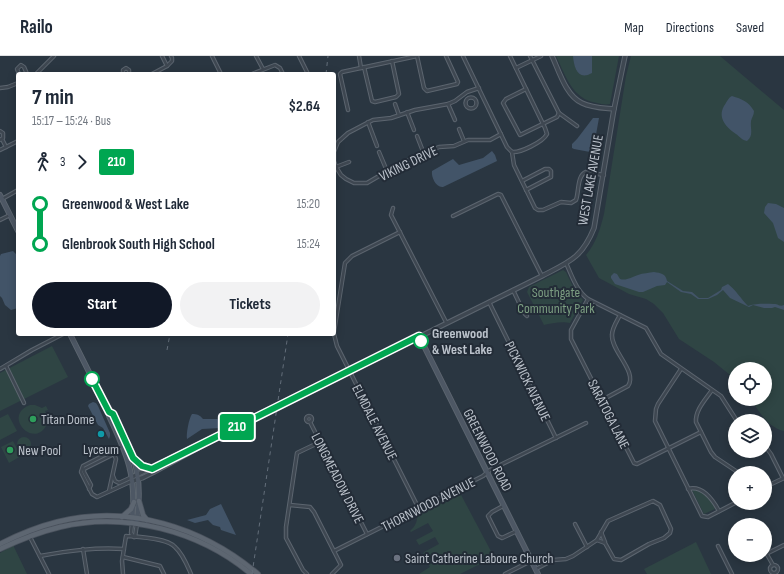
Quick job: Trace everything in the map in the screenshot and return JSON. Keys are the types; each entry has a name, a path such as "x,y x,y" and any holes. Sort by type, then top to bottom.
{"main road":[{"path":"1,197 16,227"},
{"path":"71,336 109,412 109,416 129,463 136,502 147,520"},
{"name":"GREENWOOD ROAD","path":"419,336 538,574"},
{"path":"109,412 113,414 133,458 138,477 135,521"},
{"path":"133,458 142,466 152,469"},
{"path":"122,517 136,502"},
{"path":"0,544 57,522 103,515 122,517 194,540 221,552 251,574"},
{"path":"0,549 28,534 74,524 147,520 167,524 206,539 244,562 258,574"}],"street":[{"path":"38,72 54,56"},
{"path":"162,56 166,67"},
{"path":"156,72 166,67 172,61 171,56"},
{"path":"212,56 220,72"},
{"path":"256,56 262,69"},
{"path":"304,56 300,57 307,72"},
{"path":"359,56 371,99 374,102 396,97 399,94 392,61"},
{"path":"348,110 340,74 342,72 417,56 424,88 427,91 457,84 458,82 446,56"},
{"path":"463,56 501,134 512,152 514,165 535,208 538,210 543,210 560,202 571,203 576,200 581,176 584,173 604,174"},
{"path":"510,56 547,133 545,138 519,152 512,152"},
{"path":"530,56 559,113 577,126"},
{"path":"516,68 541,56"},
{"path":"552,56 567,88 575,99 583,104 614,109"},
{"name":"WEST LAKE AVENUE","path":"90,489 93,495 97,497 132,479 154,472 233,429 446,322 566,264 575,258 589,242 598,214 614,109 625,56"},
{"path":"256,72 275,65 280,68 282,72"},
{"path":"18,72 17,69 19,66 22,66 26,72"},
{"path":"123,72 126,68 129,72"},
{"path":"0,88 16,84"},
{"path":"336,147 338,142 348,133 368,122 448,104 456,101 467,92 479,88"},
{"path":"526,89 506,99 503,103 520,135 557,117 559,113"},
{"path":"467,92 469,97"},
{"path":"469,97 473,97 477,100 477,105 474,108 469,108 466,105 466,101 469,97"},
{"path":"395,104 399,115"},
{"path":"448,104 455,120"},
{"path":"407,112 414,130"},
{"path":"368,122 377,146"},
{"path":"459,129 464,141"},
{"path":"0,131 4,134 1,140 6,147"},
{"name":"VIKING DRIVE","path":"336,167 346,180 360,184 371,182 387,171 439,147 454,146 464,141 490,140 501,134"},
{"path":"417,136 424,154"},
{"path":"0,150 16,142"},
{"path":"379,152 387,171"},
{"path":"336,167 349,162"},
{"path":"522,182 545,169 549,169 551,171 551,177 526,190"},
{"path":"1,197 16,191"},
{"path":"453,216 498,194 501,195 542,276"},
{"path":"393,208 392,215 446,322"},
{"path":"0,220 10,215"},
{"name":"ELMDALE AVENUE","path":"336,320 345,263 352,256 400,232"},
{"path":"566,264 576,286 582,294 646,328 661,354 724,399 733,414"},
{"path":"513,290 524,313 527,316"},
{"name":"SARATOGA LANE","path":"588,298 571,330 571,339 634,463 637,464 701,432"},
{"name":"PICKWICK AVENUE","path":"489,302 556,438"},
{"path":"602,400 628,386 631,382 630,375 612,338 614,328 620,315"},
{"path":"0,370 32,350 59,336"},
{"name":"ELMDALE AVENUE","path":"335,336 337,346 419,509"},
{"path":"6,366 24,403"},
{"path":"681,369 658,404 655,414 655,421 702,516 704,517 728,506"},
{"path":"712,390 697,413 696,422 715,457 728,466"},
{"name":"LONGMEADOW DRIVE","path":"310,422 367,534"},
{"name":"THORNWOOD AVENUE","path":"334,551 586,423"},
{"name":"WEST LAKE AVENUE","path":"138,477 207,440 233,429"},
{"path":"307,574 303,570 286,538 297,453 320,442"},
{"path":"90,489 81,472 81,467 123,446"},
{"path":"90,489 91,485 84,472 84,469 114,454 116,459 108,492"},
{"path":"772,456 784,478 772,484"},
{"path":"112,476 115,481 119,483 132,479"},
{"path":"688,488 697,488 706,494 711,498 719,511"},
{"path":"536,569 553,560 566,559 573,556 597,540 601,532 608,521 653,502 660,505 671,529 670,533 664,538 621,560 614,559 601,532"},
{"path":"290,505 310,507 341,565 332,574"},
{"path":"504,506 489,514 488,519 499,538 517,531"},
{"path":"135,521 131,533 135,537"},
{"path":"135,521 135,537"},
{"path":"575,524 587,547"},
{"path":"28,534 49,574"},
{"path":"123,574 122,569 126,536 162,541 174,545 181,553 192,574"},
{"path":"597,540 605,543"},
{"path":"772,550 784,545"},
{"path":"718,546 732,574"},
{"path":"40,556 83,549 124,549"},
{"path":"83,549 87,574"},
{"path":"123,557 160,566 164,574"},
{"path":"505,574 532,561"}],"green space":[{"path":"556,56 619,56 610,104 588,101 581,97 571,86"},
{"path":"631,56 720,56 784,110 784,431 772,425 772,414 761,414 756,406 772,406 772,362 728,362 728,373 714,362 679,339 663,313 654,304 646,299 629,294 599,278 586,255 597,236 604,214 626,76"},
{"name":"Southgate Community Park","path":"563,270 566,272 575,291 583,300 570,323 561,322 544,325 527,292 529,287"},
{"path":"52,346 68,377 0,411 0,373"},
{"name":"Titan Dome","path":"30,405 35,405 42,408 46,406 48,410 45,411 47,415 46,426 40,432 34,434 23,428 19,422 19,416 22,410"},
{"path":"8,414 17,431 0,440 0,418"},
{"path":"21,437 27,437 31,441 31,447 27,451 21,451 17,447 17,441"},
{"name":"New Pool","path":"13,441 21,456 9,463 1,447"},
{"path":"693,488 707,496 714,505 715,509 704,514 692,490"},
{"path":"459,491 494,557 460,574 419,574 430,567 423,554 424,552 439,544 435,537 419,545 416,540 433,531 428,523 411,532 410,531 416,523 417,513"},
{"path":"696,542 711,574 647,574 644,569"},
{"path":"14,545 27,574 0,574 0,553"}],"water":[{"path":"573,56 592,56 592,73 587,75 580,74 574,65"},
{"path":"732,96 745,101 754,111 751,121 751,134 747,141 729,129 722,119 722,110"},
{"path":"593,118 599,118 593,151 590,152 572,148 572,144"},
{"path":"492,151 497,161 443,187 438,186 434,182 432,171 453,159 459,165 483,158"},
{"path":"768,203 776,204 784,208 784,242 778,238 773,223 764,213 765,207"},
{"path":"13,251 16,254 16,309 11,310 5,305 0,296 1,254"},
{"path":"654,272 663,274 667,281 683,291 692,292 699,298 708,298 728,284 748,306 755,304 776,304 781,306 784,305 784,310 775,307 764,308 753,305 749,307 730,298 723,290 717,295 708,299 698,299 691,294 681,292 667,282 665,285 639,292 615,284 611,278 614,273 617,274 620,279 625,280 640,274"},
{"path":"93,402 98,406 110,433 109,439 103,428 98,425 88,406"},
{"path":"192,414 198,415 203,419 217,419 221,421 222,425 220,428 202,429 187,439 188,426"},
{"path":"221,504 236,535 221,530 220,527 213,525 208,520 195,523 187,520 206,515 210,509"}],"railway":[{"path":"326,72 328,56"},
{"path":"167,350 170,336"},
{"path":"252,574 288,336"}],"bus line":[{"name":"210","path":"92,379 109,412 113,414 128,444 133,458 142,466 152,469 207,440 233,429 419,336 421,341"}],"place":[{"name":"Greenwood & West Lake","path":"421,341"},
{"name":"Titan Dome","path":"33,419"},
{"name":"Lyceum","path":"101,434"},
{"name":"New Pool","path":"10,450"},
{"name":"Saint Catherine Laboure Church","path":"397,558"}]}
